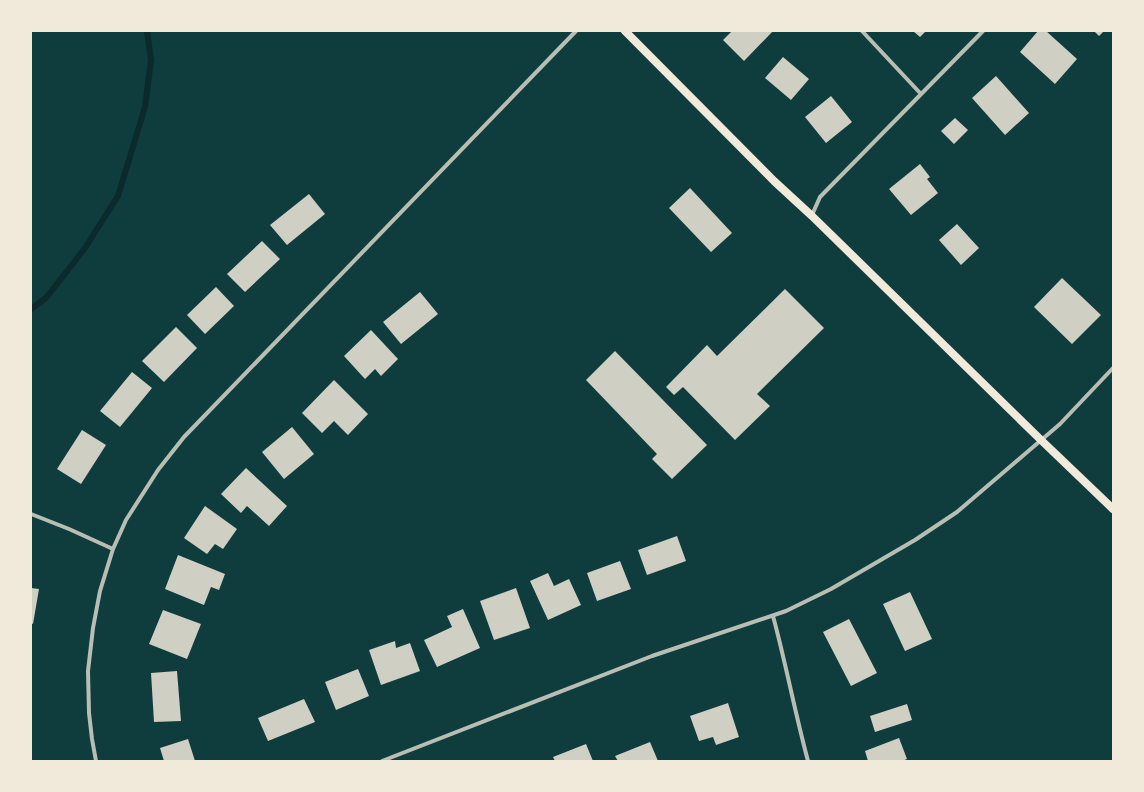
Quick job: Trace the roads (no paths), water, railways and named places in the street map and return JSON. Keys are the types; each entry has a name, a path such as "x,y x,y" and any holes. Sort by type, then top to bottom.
{"main road":[{"path":"625,31 774,181 812,216 1113,509"}],"street":[{"path":"96,761 89,713 88,671 93,628 100,591 113,549 126,520 158,470 184,437 576,31"},
{"path":"862,31 921,94"},
{"path":"812,216 820,197 983,31"},
{"path":"382,761 652,656 773,616 831,589 915,540 957,512 1060,424 1113,368"},
{"path":"31,514 113,549"},
{"path":"773,616 808,761"}],"waterway":[{"path":"31,309 46,298 85,248 118,196 145,107 151,60 147,31"}]}
